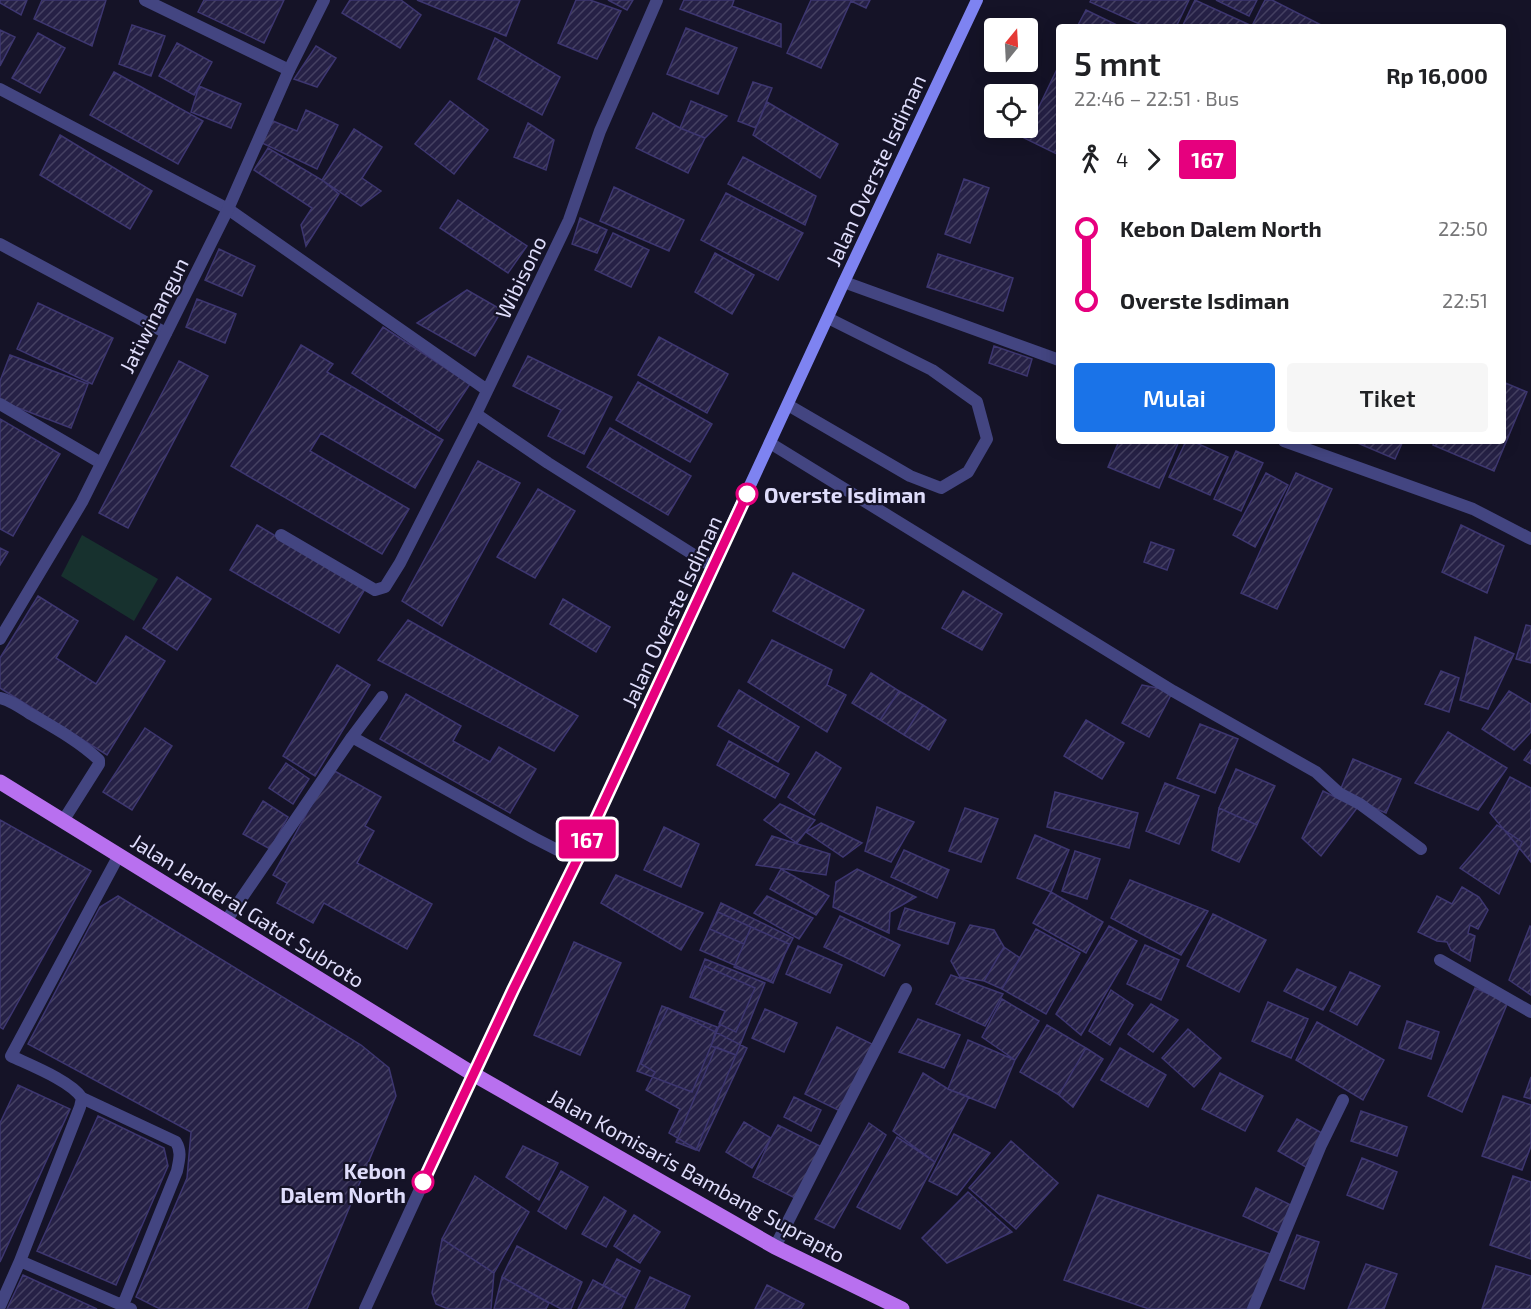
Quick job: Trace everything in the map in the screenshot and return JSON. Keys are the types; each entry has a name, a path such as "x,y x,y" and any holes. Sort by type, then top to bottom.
{"main road":[{"name":"Jalan Overste Isdiman","path":"473,1074 577,860 977,0"},
{"name":"Jalan Jenderal Gatot Subroto","path":"0,782 473,1074"},
{"name":"Jalan Komisaris Bambang Suprapto","path":"473,1074 775,1247 902,1309"}],"street":[{"path":"145,0 289,70"},
{"name":"Jatiwinangun","path":"0,639 82,502 228,209 289,70 324,0"},
{"name":"Wibisono","path":"281,535 375,590 385,587 400,563 476,414 569,220 600,131 657,0"},
{"path":"0,88 228,209 487,390"},
{"path":"0,244 166,333"},
{"path":"844,282 1056,359"},
{"path":"788,405 910,476 941,488 968,472 987,439 977,402 932,370 828,318"},
{"path":"0,404 101,463"},
{"path":"476,414 548,463 713,567"},
{"path":"770,443 1173,691 1316,772 1339,793 1360,804 1421,849"},
{"path":"1292,444 1473,509 1531,539"},
{"path":"226,921 382,697"},
{"path":"0,698 57,729 99,760 99,764 63,821"},
{"path":"352,737 577,860"},
{"path":"20,1261 127,1307 177,1171 180,1148 176,1142 82,1098 78,1091 6,1053 119,855"},
{"path":"1440,960 1531,1012"},
{"path":"775,1247 906,989"},
{"path":"365,1309 473,1074"},
{"path":"0,1306 20,1261 82,1098"},
{"path":"1253,1309 1321,1145 1343,1100"}],"green space":[{"path":"82,535 158,579 134,621 61,576"}],"building":[{"path":"0,0 27,0 21,15 0,3"},
{"path":"42,0 106,0 92,46 34,19"},
{"path":"204,0 284,0 264,43 198,12"},
{"path":"350,0 401,0 421,15 400,48 342,13"},
{"path":"417,0 520,0 506,36"},
{"path":"576,0 590,0 621,11 597,59 558,43"},
{"path":"608,0 633,0 627,10"},
{"path":"684,0 734,0 732,6 781,24 781,47 680,9"},
{"path":"811,0 870,0 866,8 851,1 821,68 787,53"},
{"path":"1091,0 1189,0 1177,24 1139,24 1090,2"},
{"path":"1195,0 1248,24 1183,24"},
{"path":"1216,0 1257,0 1249,16"},
{"path":"1265,0 1272,0 1319,24 1253,24"},
{"path":"1086,10 1115,24 1079,24"},
{"path":"132,25 165,36 151,76 119,64"},
{"path":"686,28 737,48 718,94 667,74"},
{"path":"0,30 15,37 0,66"},
{"path":"38,33 65,48 40,93 12,78"},
{"path":"495,38 560,77 542,115 478,79"},
{"path":"177,43 212,62 194,95 159,76"},
{"path":"316,46 336,58 317,87 294,79"},
{"path":"1056,71 1056,154 1024,138 1038,138 1038,109"},
{"path":"114,72 203,121 178,164 90,115"},
{"path":"753,82 772,88 756,128 738,121"},
{"path":"199,86 241,104 231,128 191,112"},
{"path":"450,101 488,130 454,174 415,144"},
{"path":"691,101 727,116 705,138 680,128"},
{"path":"767,102 838,144 820,178 753,135"},
{"path":"306,110 338,125 317,169 262,143 273,121 297,131"},
{"path":"653,113 680,128 705,138 688,173 636,148"},
{"path":"528,123 554,140 546,170 514,157"},
{"path":"354,129 382,147 362,178 381,191 361,206 322,180"},
{"path":"60,135 152,191 130,229 40,175"},
{"path":"268,148 322,180 339,194 306,246 301,225 312,208 254,170"},
{"path":"743,157 816,196 805,225 728,184"},
{"path":"964,179 989,188 970,243 945,234"},
{"path":"614,187 684,220 669,251 600,221"},
{"path":"726,193 803,233 778,280 701,240"},
{"path":"458,200 527,246 508,273 440,228"},
{"path":"580,218 607,230 597,253 572,244"},
{"path":"613,233 649,250 631,287 595,270"},
{"path":"219,249 255,266 242,296 205,280"},
{"path":"715,253 754,275 732,314 695,292"},
{"path":"938,254 1013,278 1003,311 927,287"},
{"path":"467,290 502,310 475,356 417,323"},
{"path":"197,299 236,314 225,343 186,327"},
{"path":"38,303 113,338 92,384 17,349"},
{"path":"383,327 470,384 439,431 352,373"},
{"path":"659,337 728,374 707,413 638,375"},
{"path":"301,345 333,364 327,372 443,440 415,488 321,433 310,451 409,509 382,554 231,466"},
{"path":"994,346 1032,359 1027,376 989,363"},
{"path":"10,355 88,384 71,428 0,401 0,381"},
{"path":"528,356 612,397 584,454 548,436 561,410 513,386"},
{"path":"179,361 208,376 128,528 99,513"},
{"path":"638,382 712,424 690,462 616,420"},
{"path":"1506,383 1527,392 1506,442"},
{"path":"0,419 60,454 13,536 0,529"},
{"path":"610,428 691,476 668,515 587,467"},
{"path":"1118,444 1178,444 1159,488 1108,467"},
{"path":"1185,444 1199,444 1228,457 1210,495 1169,477"},
{"path":"1360,444 1402,444 1395,459"},
{"path":"1433,444 1505,444 1494,471"},
{"path":"1236,451 1263,463 1241,511 1214,499"},
{"path":"478,461 520,483 442,626 402,601"},
{"path":"1266,473 1288,485 1255,547 1233,535"},
{"path":"1296,473 1332,489 1277,609 1241,593"},
{"path":"538,489 575,511 535,578 497,557"},
{"path":"257,525 365,589 339,633 230,570"},
{"path":"1461,525 1504,546 1487,593 1442,572"},
{"path":"1151,542 1174,550 1167,570 1144,562"},
{"path":"0,548 8,552 0,565"},
{"path":"793,573 864,610 844,648 773,611"},
{"path":"177,577 211,599 177,650 143,628"},
{"path":"963,591 1002,614 982,650 942,628"},
{"path":"38,596 78,621 56,658 96,684 126,636 165,661 107,755 0,688 0,658"},
{"path":"563,599 610,627 596,652 550,624"},
{"path":"408,620 578,716 554,751 378,660"},
{"path":"1526,625 1531,626 1531,663 1516,659"},
{"path":"1475,637 1514,654 1488,709 1460,700"},
{"path":"772,640 832,670 827,685 846,695 827,732 748,682"},
{"path":"337,665 370,685 315,776 283,756"},
{"path":"1441,671 1459,678 1449,712 1425,704"},
{"path":"871,673 899,691 880,720 852,703"},
{"path":"1142,685 1173,691 1149,737 1122,723"},
{"path":"739,690 799,727 778,762 718,726"},
{"path":"899,691 923,705 904,735 880,720"},
{"path":"1509,691 1531,704 1531,732 1514,750 1482,729"},
{"path":"406,694 461,726 453,741 490,762 499,747 536,769 510,813 380,739"},
{"path":"923,705 946,720 929,750 904,735"},
{"path":"1086,720 1124,743 1102,779 1064,756"},
{"path":"1200,724 1238,739 1215,793 1177,778"},
{"path":"145,728 172,746 132,810 103,792"},
{"path":"1448,732 1507,768 1478,810 1415,783"},
{"path":"729,741 789,774 775,798 717,765"},
{"path":"1531,750 1531,764 1524,760"},
{"path":"816,752 841,768 814,815 788,797"},
{"path":"1353,759 1401,779 1386,813 1339,793"},
{"path":"286,763 309,779 293,804 269,788"},
{"path":"331,769 381,797 365,826 374,831 357,863 432,904 407,949 324,903 313,923 277,903 287,883 273,875"},
{"path":"1236,769 1275,786 1257,825 1219,808"},
{"path":"1510,777 1531,788 1531,862 1490,813"},
{"path":"1165,783 1199,796 1179,844 1146,831"},
{"path":"1323,791 1341,800 1360,804 1321,856 1302,838"},
{"path":"1055,792 1138,813 1129,848 1047,827"},
{"path":"263,801 288,817 270,849 243,834"},
{"path":"780,804 815,820 797,843 764,820"},
{"path":"877,807 914,822 891,862 865,851"},
{"path":"965,808 998,819 981,862 949,851"},
{"path":"1219,808 1257,825 1239,862 1212,850"},
{"path":"0,820 91,871 3,1029 0,1027"},
{"path":"821,823 862,843 843,857 806,832"},
{"path":"1497,825 1522,842 1499,894 1460,868"},
{"path":"664,827 699,844 681,887 644,870"},
{"path":"1035,835 1069,850 1051,892 1017,878"},
{"path":"772,836 830,854 826,875 756,865"},
{"path":"904,850 949,870 937,898 891,877"},
{"path":"1075,851 1100,859 1087,899 1062,891"},
{"path":"781,869 829,896 816,915 770,889"},
{"path":"857,869 916,897 890,912 889,933 833,907 836,882"},
{"path":"616,875 703,913 681,950 601,903"},
{"path":"1130,880 1208,911 1181,955 1111,918"},
{"path":"1462,887 1479,897 1488,910 1478,929 1470,925 1468,933 1475,936 1470,961 1451,950 1447,942 1437,941 1418,932 1437,896 1452,904"},
{"path":"1051,892 1103,922 1086,953 1033,923"},
{"path":"118,896 361,1045 389,1068 396,1096 307,1309 160,1309 136,1297 187,1178 191,1132 28,1044 100,907"},
{"path":"767,896 813,918 799,939 754,913"},
{"path":"721,903 793,938 771,981 700,950"},
{"path":"905,908 955,923 948,944 898,929"},
{"path":"718,912 751,927 744,944 710,929"},
{"path":"1213,914 1266,940 1239,992 1187,966"},
{"path":"840,916 900,945 884,976 824,947"},
{"path":"970,925 994,930 1004,947 984,981 960,977 951,961"},
{"path":"1109,926 1137,941 1081,1035 1056,1014"},
{"path":"751,927 789,944 773,983 734,967"},
{"path":"1531,927 1531,995 1509,980"},
{"path":"1036,929 1080,953 1046,1014 1002,989"},
{"path":"574,942 621,963 580,1055 534,1035"},
{"path":"1145,945 1179,960 1161,1000 1127,984"},
{"path":"798,946 842,965 830,993 786,974"},
{"path":"1004,947 1020,958 1002,989 984,981"},
{"path":"705,959 765,983 736,1055 711,1046 725,1011 690,997"},
{"path":"705,966 755,988 736,1032 719,1024 725,1011 692,997"},
{"path":"1297,969 1336,987 1323,1010 1284,991"},
{"path":"1350,972 1380,986 1357,1025 1330,1011"},
{"path":"951,975 1003,994 985,1026 936,1004"},
{"path":"1475,988 1508,1002 1462,1112 1428,1096"},
{"path":"1111,990 1133,1005 1110,1045 1089,1031"},
{"path":"1002,999 1039,1021 1015,1060 982,1037"},
{"path":"1268,1002 1308,1019 1291,1058 1252,1041"},
{"path":"1151,1004 1178,1020 1153,1052 1128,1034"},
{"path":"662,1006 717,1027 692,1092 637,1071"},
{"path":"668,1008 747,1048 699,1151 669,1133 680,1109 646,1090 655,1072 641,1064"},
{"path":"765,1009 797,1023 784,1052 752,1038"},
{"path":"918,1019 960,1035 944,1068 899,1052"},
{"path":"1407,1021 1439,1032 1431,1059 1399,1048"},
{"path":"1317,1022 1384,1060 1363,1100 1296,1060"},
{"path":"1047,1025 1086,1048 1059,1095 1020,1072"},
{"path":"837,1027 872,1044 840,1111 805,1094"},
{"path":"1188,1029 1221,1058 1194,1087 1162,1058"},
{"path":"968,1040 1015,1060 995,1108 948,1089"},
{"path":"716,1047 736,1055 696,1150 676,1142"},
{"path":"1086,1048 1103,1059 1073,1107 1059,1095"},
{"path":"1120,1048 1166,1075 1148,1107 1101,1080"},
{"path":"923,1073 948,1089 969,1097 935,1162 893,1131"},
{"path":"1220,1073 1263,1096 1245,1131 1202,1109"},
{"path":"1531,1077 1531,1099 1524,1097"},
{"path":"18,1085 70,1109 0,1262 0,1123"},
{"path":"1503,1096 1531,1105 1531,1146 1522,1170 1482,1156"},
{"path":"794,1097 821,1110 811,1131 784,1117"},
{"path":"1361,1111 1407,1127 1397,1156 1351,1141"},
{"path":"98,1116 164,1148 168,1166 116,1285 37,1251"},
{"path":"1297,1119 1329,1137 1311,1170 1278,1151"},
{"path":"744,1122 771,1138 752,1168 726,1152"},
{"path":"869,1123 886,1135 834,1228 815,1219"},
{"path":"778,1125 822,1147 797,1199 753,1177"},
{"path":"954,1134 990,1153 957,1195 929,1181"},
{"path":"897,1137 935,1162 900,1229 857,1207"},
{"path":"1011,1141 1058,1183 1016,1229 969,1188"},
{"path":"523,1146 558,1163 539,1200 506,1177"},
{"path":"1362,1158 1397,1172 1383,1209 1347,1195"},
{"path":"561,1171 588,1187 566,1229 538,1211"},
{"path":"475,1176 529,1212 494,1273 442,1239"},
{"path":"1513,1176 1531,1182 1531,1259 1490,1245"},
{"path":"1256,1188 1295,1207 1282,1234 1243,1216"},
{"path":"968,1192 1012,1232 947,1263 922,1238"},
{"path":"1098,1195 1276,1256 1257,1309 1149,1309 1064,1280"},
{"path":"604,1197 626,1211 606,1247 582,1234"},
{"path":"634,1215 660,1232 640,1263 614,1246"},
{"path":"1297,1235 1319,1242 1304,1289 1280,1280"},
{"path":"442,1239 494,1273 491,1309 448,1309 436,1304 432,1293"},
{"path":"517,1246 582,1282 571,1309 561,1309 502,1277"},
{"path":"617,1259 640,1271 626,1298 603,1285"},
{"path":"1366,1264 1397,1274 1384,1309 1348,1309"},
{"path":"1496,1266 1531,1276 1531,1309 1482,1309"},
{"path":"23,1275 97,1309 7,1309"},
{"path":"502,1277 549,1303 546,1309 494,1309"},
{"path":"650,1277 690,1296 684,1309 635,1309"},
{"path":"593,1280 626,1298 621,1309 578,1309"},
{"path":"767,1285 804,1304 801,1309 755,1309"}],"bus line":[{"name":"167","path":"423,1182 577,860 747,494"}],"place":[{"name":"Overste Isdiman","path":"747,494"},
{"name":"Kebon Dalem North","path":"423,1182"}]}
